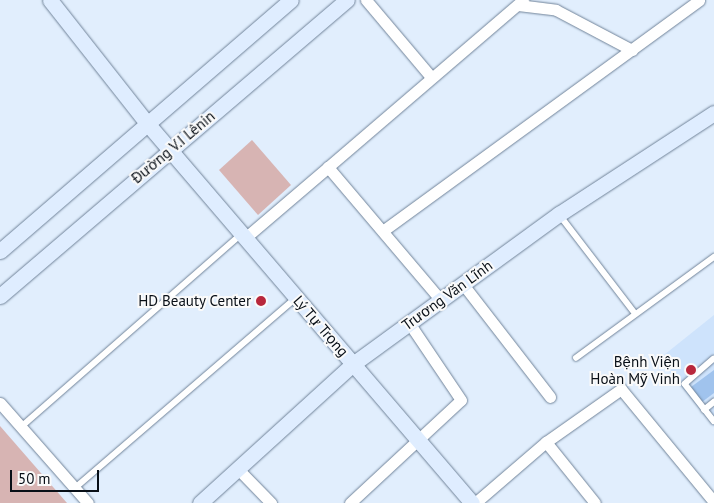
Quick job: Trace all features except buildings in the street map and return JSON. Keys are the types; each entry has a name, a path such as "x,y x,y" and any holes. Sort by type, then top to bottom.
{"street":[{"path":"50,0 146,122"},
{"path":"0,251 146,122 291,0"},
{"name":"Đường V.I Lênin","path":"0,296 347,0"},
{"path":"366,0 431,77"},
{"path":"384,230 699,0"},
{"path":"243,236 328,167 431,77 520,3 547,7 632,50"},
{"name":"Trương Văn Lĩnh","path":"200,503 353,364 409,323 439,298 559,214 714,113"},
{"name":"Lý Tự Trọng","path":"146,122 473,503"},
{"path":"328,167 384,230 439,298"},
{"path":"462,283 550,397"},
{"path":"350,503 461,400 409,323"},
{"path":"473,503 546,442 616,390 624,390 714,502"},
{"path":"0,403 88,503"},
{"path":"546,442 595,503"},
{"path":"237,468 271,503"}],"lane":[{"path":"559,214 635,313"},
{"path":"20,427 243,236"},
{"path":"576,358 714,257"},
{"path":"75,488 296,298"},
{"path":"714,359 685,384 714,421"},
{"path":"704,410 714,402"}],"shaded area":[{"name":"Bệnh Viện Hoàn Mỹ Vinh","path":"714,315 714,427 659,359"},
{"path":"714,370 714,393 702,402 691,387"}],"place":[{"name":"HD Beauty Center","path":"261,301"},
{"name":"Bệnh Viện Hoàn Mỹ Vinh","path":"691,370"}]}
